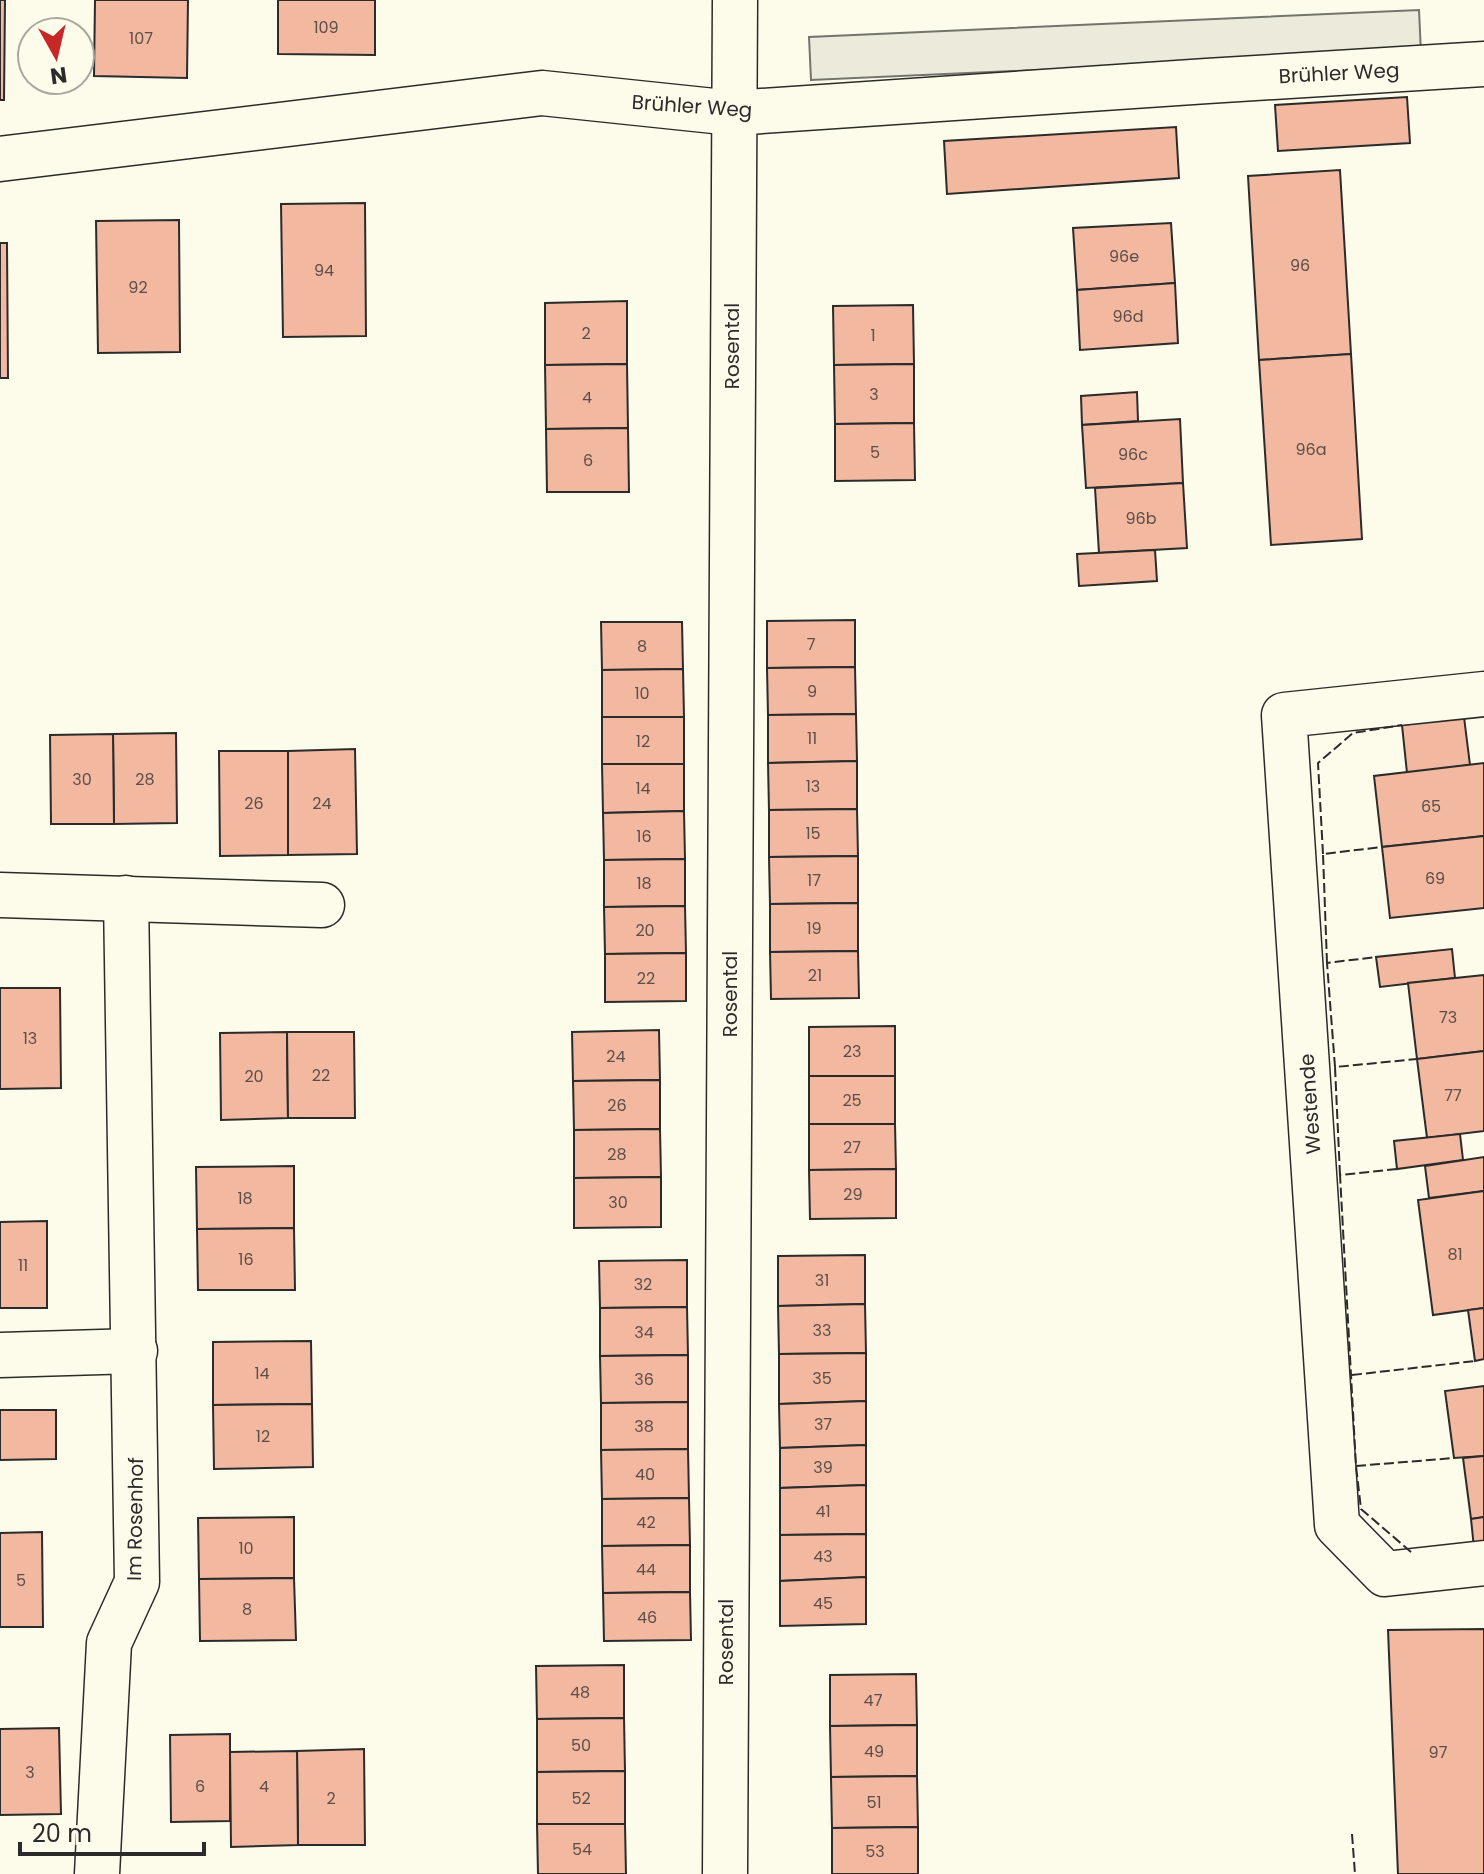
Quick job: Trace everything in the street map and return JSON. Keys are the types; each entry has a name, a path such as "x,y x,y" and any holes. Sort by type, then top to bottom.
{"street":[{"name":"Rosental","path":"725,1874 735,0"},
{"name":"Brühler Weg","path":"0,159 542,93 733,113 1484,64"},
{"name":"Westende","path":"1484,694 1284,715 1337,1525 1385,1574 1484,1563"},
{"path":"0,895 322,905"},
{"name":"Im Rosenhof","path":"97,1874 109,1643 137,1582 126,898"},
{"path":"0,1355 135,1351"}],"shaded area":[{"path":"1419,10 1421,53 811,80 809,37"}],"building":[{"path":"0,0 5,0 4,100 0,100"},
{"path":"95,0 188,0 187,78 96,76"},
{"path":"278,0 375,0 375,55 278,54"},
{"path":"1407,97 1410,143 1278,151 1275,105"},
{"path":"1176,127 1179,178 947,194 944,141"},
{"path":"1340,170 1351,354 1259,360 1248,176"},
{"path":"365,203 366,336 283,337 281,204"},
{"path":"179,220 180,352 98,353 96,221"},
{"path":"1171,223 1175,283 1077,290 1073,228"},
{"path":"0,243 7,243 8,378 0,378"},
{"path":"1175,283 1178,343 1080,350 1077,290"},
{"path":"627,301 627,364 545,365 545,303"},
{"path":"913,305 914,364 834,365 833,306"},
{"path":"1351,354 1362,539 1271,545 1259,360"},
{"path":"627,364 628,428 546,429 545,365"},
{"path":"914,364 914,423 835,424 834,365"},
{"path":"1137,392 1138,421 1082,425 1081,396"},
{"path":"1180,419 1183,483 1086,488 1082,425"},
{"path":"914,423 915,480 835,481 835,424"},
{"path":"628,428 629,492 547,492 546,429"},
{"path":"1183,483 1187,548 1099,553 1095,488"},
{"path":"1155,550 1157,581 1079,586 1077,554"},
{"path":"855,620 855,667 767,668 767,621"},
{"path":"601,622 682,622 683,669 602,670"},
{"path":"855,667 856,714 768,715 767,668"},
{"path":"683,669 684,717 602,717 602,670"},
{"path":"856,714 857,761 768,763 768,715"},
{"path":"602,717 684,717 684,764 602,764"},
{"path":"1464,717 1470,765 1407,773 1402,725"},
{"path":"176,733 177,823 114,824 113,734"},
{"path":"113,734 114,824 51,824 50,735"},
{"path":"355,749 357,854 288,855 288,751"},
{"path":"219,751 288,751 288,855 220,856"},
{"path":"857,761 857,809 769,810 768,763"},
{"path":"1484,763 1484,836 1382,847 1374,776"},
{"path":"602,764 684,764 684,811 603,813"},
{"path":"857,809 858,856 769,857 769,810"},
{"path":"684,811 685,859 604,860 603,813"},
{"path":"1484,836 1484,908 1390,918 1382,847"},
{"path":"858,856 858,903 770,904 769,857"},
{"path":"685,859 685,906 604,907 604,860"},
{"path":"858,903 858,951 770,952 770,904"},
{"path":"685,906 686,953 605,954 604,907"},
{"path":"1452,949 1455,978 1380,987 1376,957"},
{"path":"858,951 859,998 771,999 770,952"},
{"path":"686,953 686,1001 605,1002 605,954"},
{"path":"1484,975 1484,1051 1417,1059 1408,983"},
{"path":"0,988 60,988 61,1088 0,1089"},
{"path":"895,1026 895,1076 809,1076 809,1027"},
{"path":"659,1030 660,1080 573,1081 572,1032"},
{"path":"287,1032 288,1118 221,1120 220,1033"},
{"path":"287,1032 354,1032 355,1118 288,1118"},
{"path":"1484,1051 1484,1131 1427,1138 1417,1059"},
{"path":"809,1076 895,1076 895,1124 809,1124"},
{"path":"660,1080 660,1129 574,1130 573,1081"},
{"path":"809,1124 895,1124 896,1169 809,1170"},
{"path":"660,1129 661,1177 574,1178 574,1130"},
{"path":"1460,1134 1463,1160 1397,1169 1394,1141"},
{"path":"1484,1157 1484,1191 1429,1198 1425,1166"},
{"path":"294,1166 294,1228 197,1229 196,1167"},
{"path":"896,1169 896,1218 810,1219 809,1170"},
{"path":"661,1177 661,1227 574,1228 574,1178"},
{"path":"1484,1191 1484,1308 1433,1315 1418,1200"},
{"path":"47,1221 47,1308 0,1308 0,1222"},
{"path":"294,1228 295,1290 198,1290 197,1229"},
{"path":"865,1255 865,1304 778,1306 778,1256"},
{"path":"687,1260 687,1307 600,1308 599,1261"},
{"path":"865,1304 866,1353 779,1354 778,1306"},
{"path":"687,1307 688,1355 600,1356 600,1308"},
{"path":"1484,1308 1484,1359 1475,1361 1468,1310"},
{"path":"311,1341 312,1404 213,1405 213,1342"},
{"path":"866,1353 866,1401 779,1404 779,1354"},
{"path":"688,1355 688,1402 601,1403 600,1356"},
{"path":"1484,1386 1484,1456 1454,1458 1445,1391"},
{"path":"866,1401 866,1445 780,1448 779,1404"},
{"path":"688,1402 688,1449 601,1450 601,1403"},
{"path":"312,1404 313,1467 214,1469 213,1405"},
{"path":"0,1410 56,1410 56,1459 0,1460"},
{"path":"866,1445 866,1485 780,1488 780,1448"},
{"path":"688,1449 689,1498 602,1499 601,1450"},
{"path":"1484,1456 1484,1517 1471,1519 1463,1458"},
{"path":"866,1485 866,1534 780,1535 780,1488"},
{"path":"689,1498 690,1545 602,1546 602,1499"},
{"path":"294,1517 294,1578 199,1579 198,1518"},
{"path":"1484,1517 1484,1547 1474,1548 1471,1519"},
{"path":"42,1532 43,1627 0,1627 0,1533"},
{"path":"866,1534 866,1577 780,1581 780,1535"},
{"path":"690,1545 690,1592 603,1593 602,1546"},
{"path":"866,1577 866,1624 780,1626 780,1581"},
{"path":"294,1578 296,1640 200,1641 199,1579"},
{"path":"690,1592 691,1640 604,1641 603,1593"},
{"path":"1484,1629 1484,1874 1398,1874 1388,1630"},
{"path":"624,1665 624,1718 537,1719 536,1666"},
{"path":"916,1674 917,1725 830,1726 830,1675"},
{"path":"624,1718 625,1771 537,1772 537,1719"},
{"path":"917,1725 917,1776 831,1777 830,1726"},
{"path":"59,1728 61,1814 0,1815 0,1729"},
{"path":"230,1734 230,1821 171,1822 170,1735"},
{"path":"364,1749 365,1845 298,1845 297,1751"},
{"path":"297,1751 298,1845 231,1847 230,1752"},
{"path":"625,1771 625,1824 537,1824 537,1772"},
{"path":"917,1776 918,1827 832,1828 831,1777"},
{"path":"537,1824 625,1824 626,1874 538,1874"},
{"path":"918,1827 918,1874 832,1874 832,1828"}],"fence":[{"path":"1323,854 1318,763 1353,733 1402,725"},
{"path":"1327,963 1323,854 1382,847"},
{"path":"1335,1067 1327,963 1376,957"},
{"path":"1340,1175 1335,1067 1417,1059"},
{"path":"1397,1169 1340,1175 1361,1509 1411,1552"},
{"path":"1352,1375 1475,1361"},
{"path":"1356,1466 1454,1458"},
{"path":"1352,1834 1355,1874"}]}
